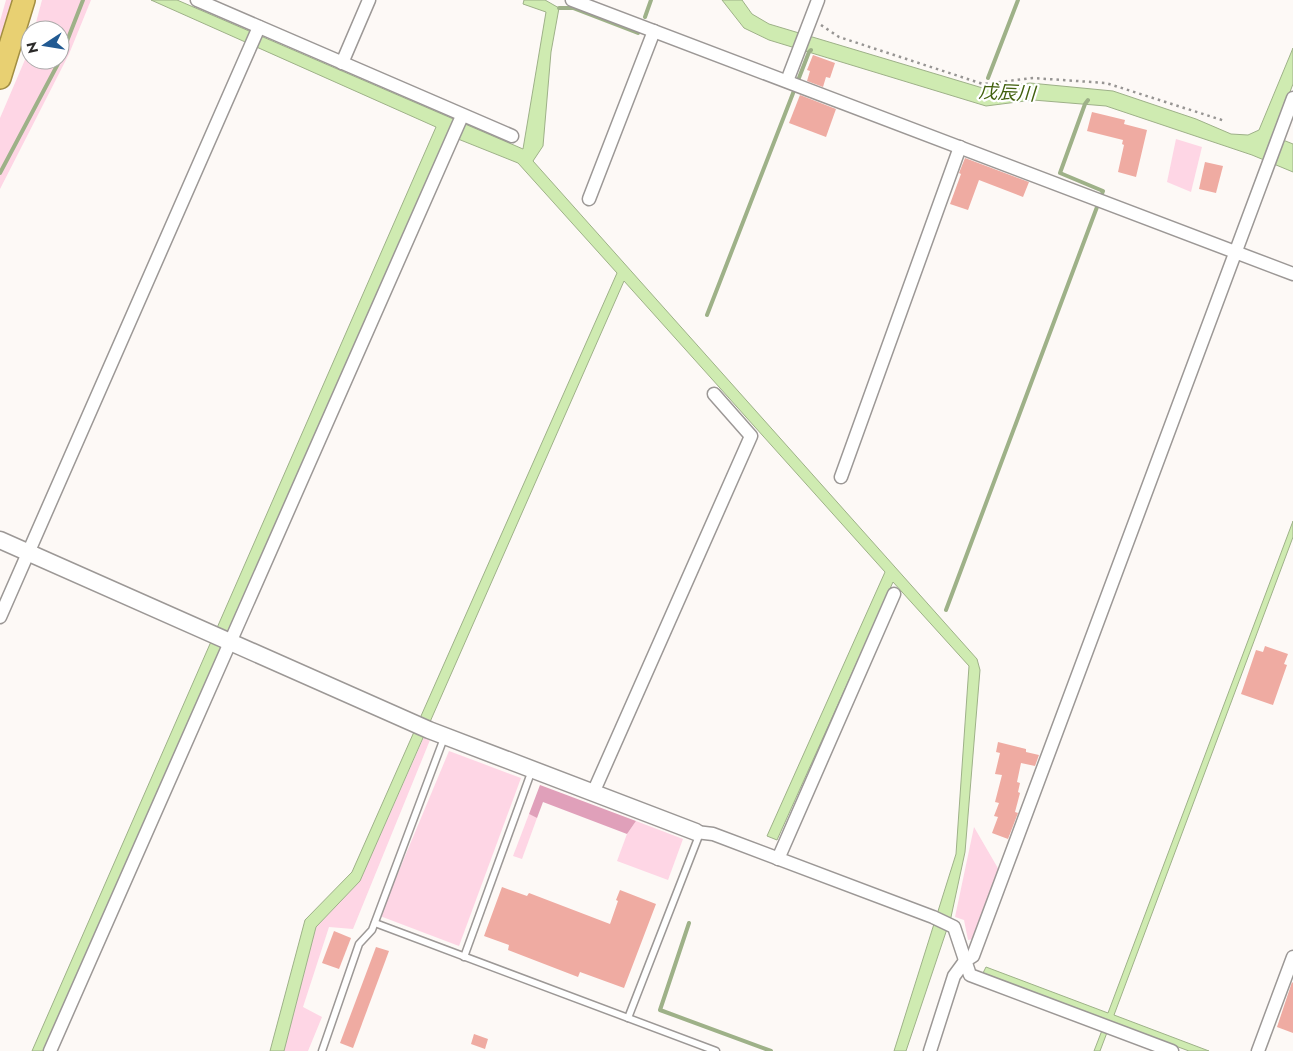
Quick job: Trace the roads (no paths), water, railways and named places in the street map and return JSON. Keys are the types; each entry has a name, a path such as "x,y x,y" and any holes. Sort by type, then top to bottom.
{"highway":[{"path":"0,78 24,0"}],"street":[{"path":"197,0 512,136"},
{"path":"342,63 369,0"},
{"path":"572,0 1293,274"},
{"path":"793,84 797,55 818,0"},
{"path":"0,616 259,27"},
{"path":"589,199 654,31"},
{"path":"930,1051 954,976 965,961 972,956 1293,98"},
{"path":"50,1051 462,116"},
{"path":"841,477 960,147"},
{"path":"593,793 751,436 714,394"},
{"path":"0,540 422,727 593,793 698,832 713,834 933,917 954,927 970,975 1172,1051"},
{"path":"778,858 894,594"},
{"path":"1258,1051 1293,957"}],"lane":[{"path":"322,1051 359,944 372,930 375,923 445,736"},
{"path":"464,957 532,770"},
{"path":"628,1018 698,832"},
{"path":"375,923 716,1051"}],"water":[{"path":"151,0 177,0 523,149 546,12 523,4 524,0 545,0 559,8 551,52 543,146 533,161 977,659 980,670 965,852 951,917 906,1051 894,1051 956,854 969,666 893,582 777,840 767,836 885,572 624,281 360,881 316,927 284,1051 270,1051 305,920 352,872 617,273 518,163 448,135 44,1051 32,1051 436,127"},
{"name":"戊辰川","path":"722,0 742,0 752,14 769,24 986,89 1030,83 1113,91 1196,119 1231,134 1248,135 1259,130 1293,48 1293,84 1273,136 1293,144 1293,172 1252,155 1106,106 1033,100 986,106 769,40 744,28"},
{"path":"1293,521 1293,537 1114,1015 1209,1051 1189,1051 1111,1022 1100,1051 1094,1051 1106,1020 983,973 986,967 1108,1013"}],"waterway":[{"path":"70,33 83,0"},
{"path":"645,17 651,0"},
{"name":"戊辰川","path":"988,78 1018,0"},
{"path":"559,8 573,8 638,33"},
{"path":"707,315 811,50"},
{"path":"0,173 55,70"},
{"path":"946,610 1103,191 1060,173 1088,100"},
{"path":"689,923 660,1010 771,1051"}]}
